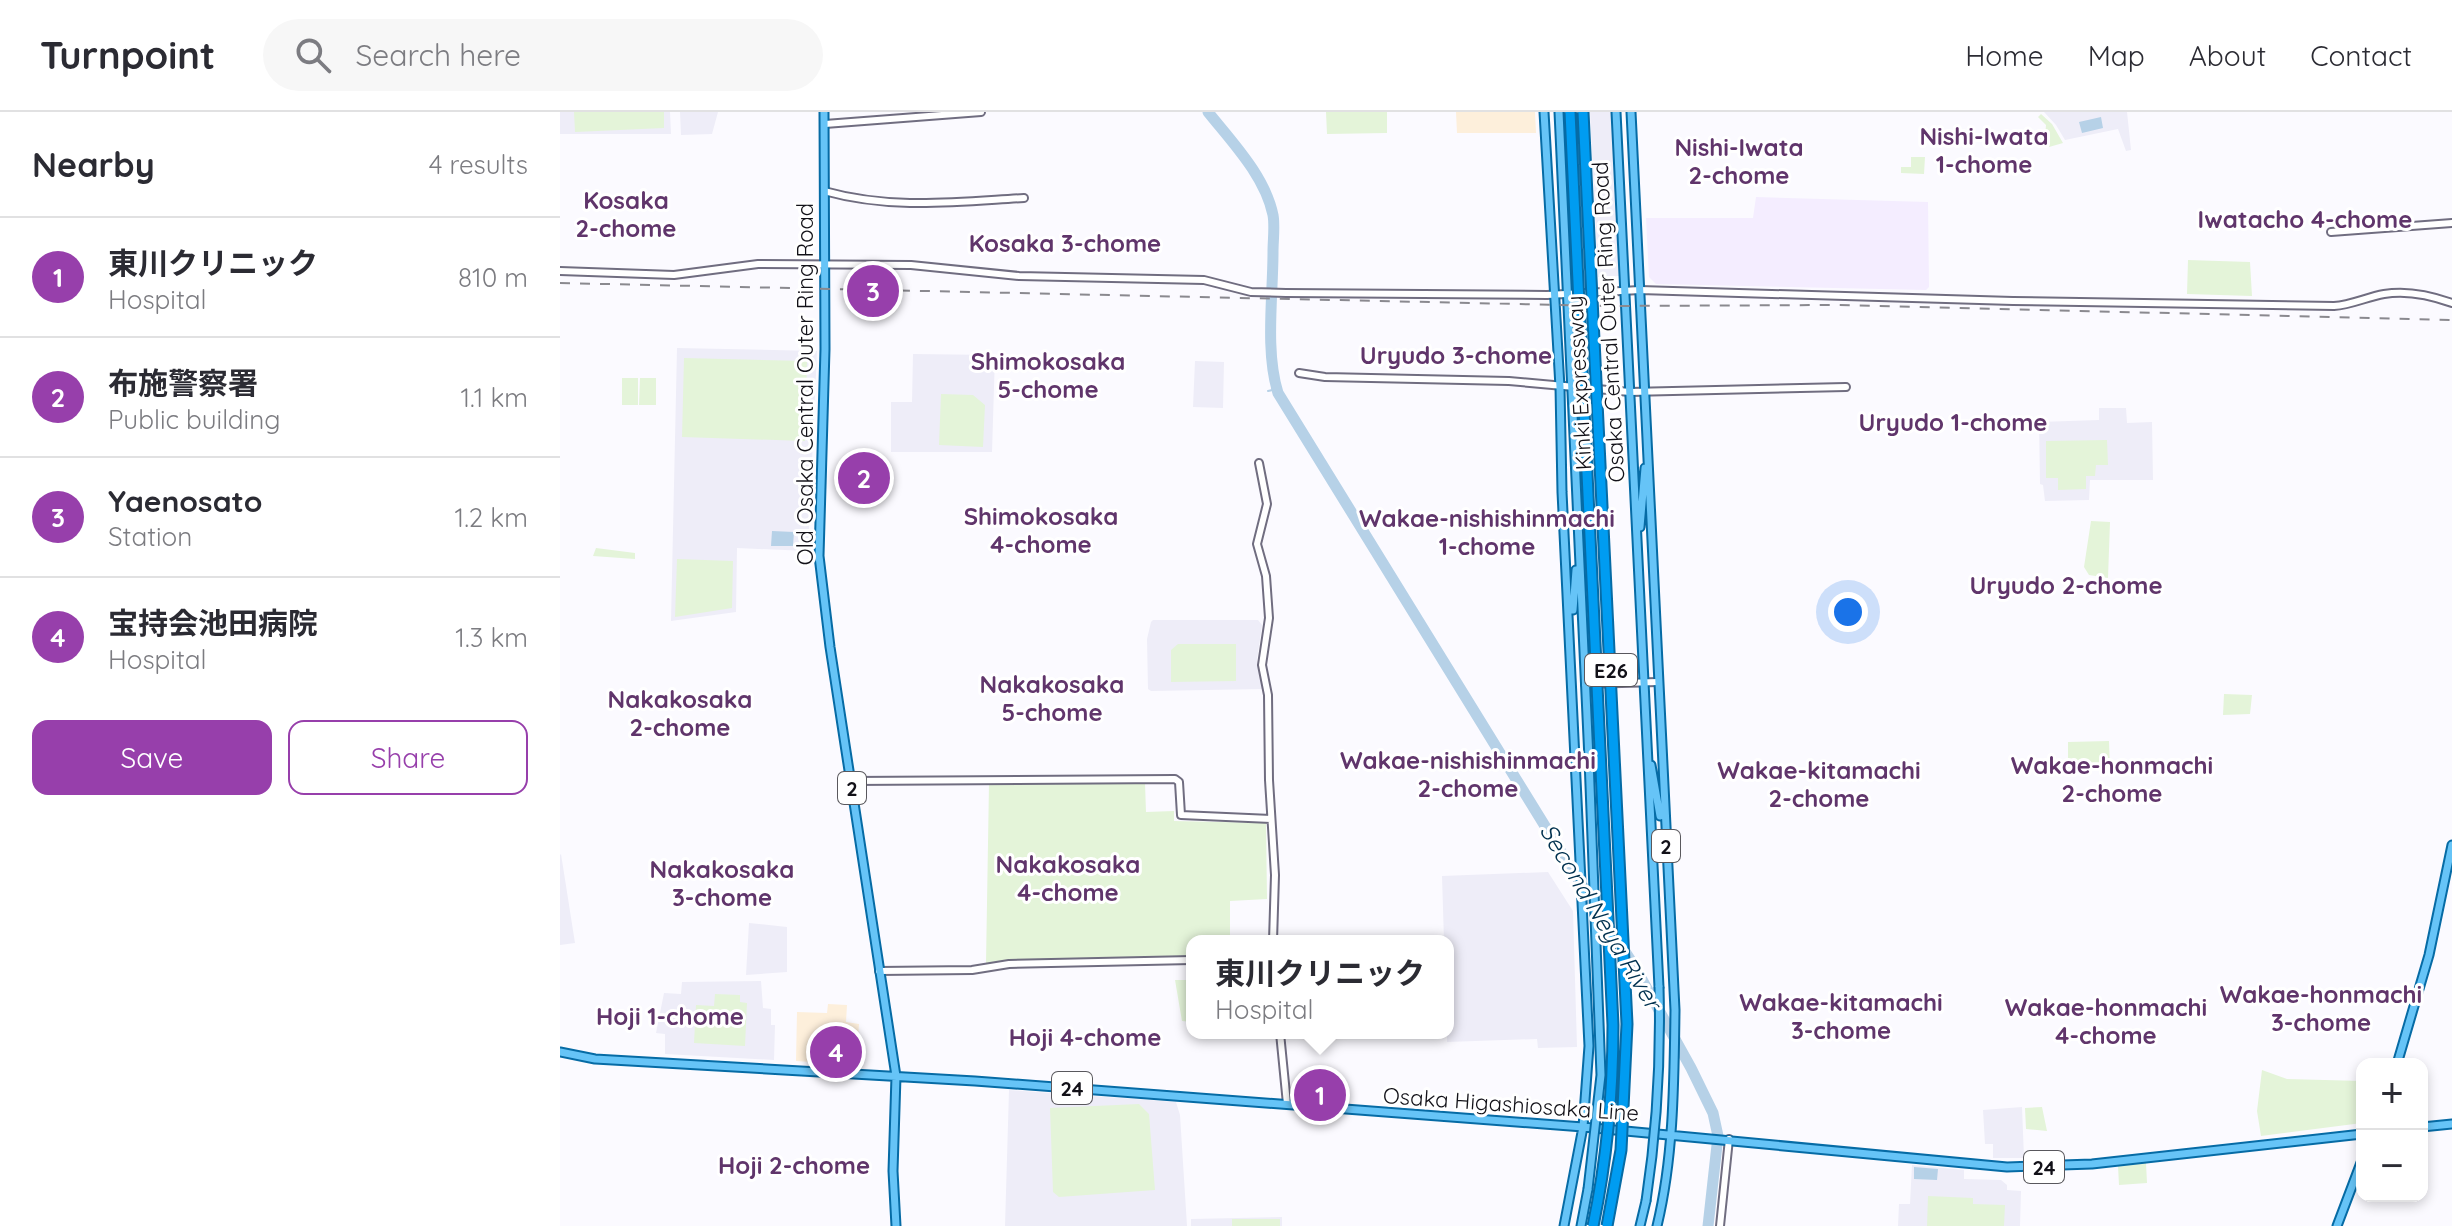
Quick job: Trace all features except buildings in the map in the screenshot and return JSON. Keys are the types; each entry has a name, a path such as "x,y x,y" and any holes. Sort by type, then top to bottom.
{"highway":[{"name":"Kinki Expressway","path":"1570,112 1613,1025 1611,1109 1593,1226"},
{"name":"Kinki Expressway","path":"1583,112 1627,1024 1621,1150 1607,1226"}],"main road":[{"name":"Old Osaka Central Outer Ring Road","path":"824,112 825,349 819,556 896,1076 893,1171 896,1226"},
{"path":"1544,112 1560,387 1562,492 1589,1046 1583,1127 1564,1226"},
{"name":"Osaka Central Outer Ring Road","path":"1557,112 1568,294 1601,1075 1581,1226"},
{"name":"Osaka Central Outer Ring Road","path":"1616,112 1661,1049 1658,1115 1640,1226"},
{"name":"2","path":"1631,112 1675,1010 1670,1134 1657,1226"},
{"path":"1638,574 1647,438"},
{"path":"1570,640 1578,542"},
{"path":"1647,747 1667,861"},
{"path":"2399,1058 2429,955 2452,845"},
{"name":"Osaka Higashiosaka Line","path":"560,1052 595,1059 896,1076 1583,1127 2032,1167 2092,1164 2356,1135"},
{"path":"2428,1126 2452,1124"},
{"path":"2337,1226 2356,1176"}],"street":[{"path":"825,124 981,112"},
{"path":"824,191 848,198 946,205 1024,198"},
{"path":"2331,232 2452,223"},
{"path":"560,271 674,275 758,264 824,263 938,266 1019,276 1204,280 1251,292 1286,293 1568,294 1640,290 2343,305 2386,294 2410,293 2452,303"},
{"path":"1299,373 1336,377 1509,381 1630,392 1846,387"},
{"path":"1259,463 1267,504 1257,544 1266,576 1269,618 1262,665 1268,695 1275,875 1273,935"},
{"path":"1585,684 1658,682"},
{"path":"851,781 1175,779 1179,782 1181,815 1271,819"},
{"path":"879,971 1186,960"},
{"path":"1281,1039 1287,1104"},
{"path":"1720,1226 1727,1139"}],"shaded area":[{"path":"560,112 670,112 671,134 560,134"},
{"path":"680,112 718,112 712,134 681,135"},
{"path":"1456,112 1535,112 1536,133 1457,133"},
{"path":"1590,112 1612,112 1619,276 1598,277"},
{"path":"2044,112 2127,112 2131,150 2126,151 2118,129 2065,140"},
{"path":"1756,197 1928,202 1929,287 1926,290 1656,284 1649,277 1646,218 1753,218"},
{"path":"677,348 817,351 808,551 737,548 736,612 671,621"},
{"path":"913,354 995,355 992,452 891,452 891,402 912,402"},
{"path":"1195,361 1224,362 1223,408 1193,407"},
{"path":"2099,408 2126,408 2127,423 2152,422 2153,480 2090,480 2089,500 2045,501 2043,485 2040,484 2039,422 2099,420"},
{"path":"1153,620 1258,620 1262,625 1257,660 1263,689 1151,691 1148,689 1147,639"},
{"path":"560,855 575,943 560,945"},
{"path":"1548,872 1573,911 1577,1047 1538,1048 1537,1039 1447,1042 1447,1039 1454,1039 1454,935 1444,935 1442,876"},
{"path":"749,923 787,927 787,972 746,975"},
{"path":"761,981 763,1008 771,1009 771,1025 775,1025 774,1060 665,1054 665,1034 656,1033 664,993 681,994 682,982"},
{"path":"828,1004 847,1005 846,1022 859,1024 856,1065 796,1061 797,1012 827,1013"},
{"path":"1009,1090 1176,1102 1180,1115 1187,1226 1005,1226"},
{"path":"2022,1107 2024,1158 1993,1158 1993,1144 1985,1144 1983,1110"},
{"path":"1912,1165 1964,1170 1964,1179 2001,1180 2007,1185 2007,1190 2021,1191 2020,1226 1898,1226 1899,1204 1910,1204"},
{"path":"1282,1217 1282,1226 1191,1226 1191,1219"}],"green space":[{"path":"574,112 664,112 664,128 575,132"},
{"path":"1326,112 1387,112 1387,133 1327,134"},
{"path":"2041,114 2052,124 2063,143 2049,147 2048,140 2040,141 2039,138 2045,137 2046,125 2038,117"},
{"path":"1911,157 1925,157 1924,174 1901,173 1901,167 1911,167"},
{"path":"2188,260 2250,262 2252,296 2187,294"},
{"path":"684,358 807,361 805,441 682,437"},
{"path":"622,378 638,378 638,405 622,405"},
{"path":"640,378 656,378 656,405 639,405"},
{"path":"941,394 973,395 985,405 983,447 939,445"},
{"path":"2107,440 2108,465 2096,465 2095,476 2086,476 2086,489 2058,490 2058,478 2046,478 2046,441"},
{"path":"2091,521 2110,522 2108,578 2089,575 2084,567"},
{"path":"596,548 635,553 635,559 593,556"},
{"path":"677,559 733,561 732,608 675,617"},
{"path":"1178,644 1236,644 1236,681 1171,682 1171,650"},
{"path":"2224,694 2252,695 2250,714 2223,715"},
{"path":"2109,741 2110,770 2068,770 2068,742"},
{"path":"989,783 1145,783 1146,812 1174,811 1174,821 1266,823 1267,899 1230,901 1230,935 1186,935 1186,957 986,963"},
{"path":"1175,980 1186,980 1186,1021 1182,1021"},
{"path":"715,994 740,995 740,1002 747,1003 745,1046 694,1043 696,1005 714,1006"},
{"path":"2262,1070 2287,1079 2356,1081 2356,1124 2261,1136 2257,1111"},
{"path":"1139,1104 1149,1114 1155,1190 1059,1197 1053,1192 1050,1108"},
{"path":"2042,1107 2047,1131 2026,1129 2025,1108"},
{"path":"2146,1163 2147,1183 2119,1185 2118,1166"},
{"path":"1928,1196 1973,1198 1973,1204 2005,1205 2004,1226 1927,1226"},
{"path":"1232,1219 1280,1219 1280,1226 1232,1226"}],"water":[{"path":"2101,117 2103,128 2082,133 2079,122"},
{"path":"772,531 794,532 793,546 771,546"},
{"path":"1914,1167 1938,1169 1937,1180 1914,1179"}],"waterway":[{"name":"Second Neya River","path":"1208,112 1255,173 1273,215 1271,342 1278,393 1635,967 1691,1068 1713,1113 1718,1136 1708,1226"},
{"path":"1268,391 1277,389"}],"railway":[{"path":"560,283 1608,306 1837,305 2452,320"}],"place":[{"name":"Yaenosato","path":"873,291"},
{"name":"布施警察署","path":"864,478"},
{"name":"宝持会池田病院","path":"836,1052"},
{"name":"東川クリニック","path":"1320,1095"}],"district":[{"name":"Nishi-Iwata 1-chome","path":"1984,150"},
{"name":"Nishi-Iwata 2-chome","path":"1739,161"},
{"name":"Kosaka 2-chome","path":"626,214"},
{"name":"Iwatacho 4-chome","path":"2305,219"},
{"name":"Kosaka 3-chome","path":"1065,243"},
{"name":"Uryudo 3-chome","path":"1456,355"},
{"name":"Shimokosaka 5-chome","path":"1048,375"},
{"name":"Uryudo 1-chome","path":"1953,422"},
{"name":"Shimokosaka 4-chome","path":"1041,530"},
{"name":"Wakae-nishishinmachi 1-chome","path":"1487,532"},
{"name":"Uryudo 2-chome","path":"2066,585"},
{"name":"Nakakosaka 5-chome","path":"1052,698"},
{"name":"Nakakosaka 2-chome","path":"680,713"},
{"name":"Wakae-nishishinmachi 2-chome","path":"1468,774"},
{"name":"Wakae-honmachi 2-chome","path":"2112,779"},
{"name":"Wakae-kitamachi 2-chome","path":"1819,784"},
{"name":"Nakakosaka 4-chome","path":"1068,878"},
{"name":"Nakakosaka 3-chome","path":"722,883"},
{"name":"Wakae-honmachi 3-chome","path":"2321,1008"},
{"name":"Hoji 1-chome","path":"670,1016"},
{"name":"Wakae-kitamachi 3-chome","path":"1841,1016"},
{"name":"Wakae-honmachi 4-chome","path":"2106,1021"},
{"name":"Hoji 4-chome","path":"1085,1037"},
{"name":"Hoji 2-chome","path":"794,1165"}]}
